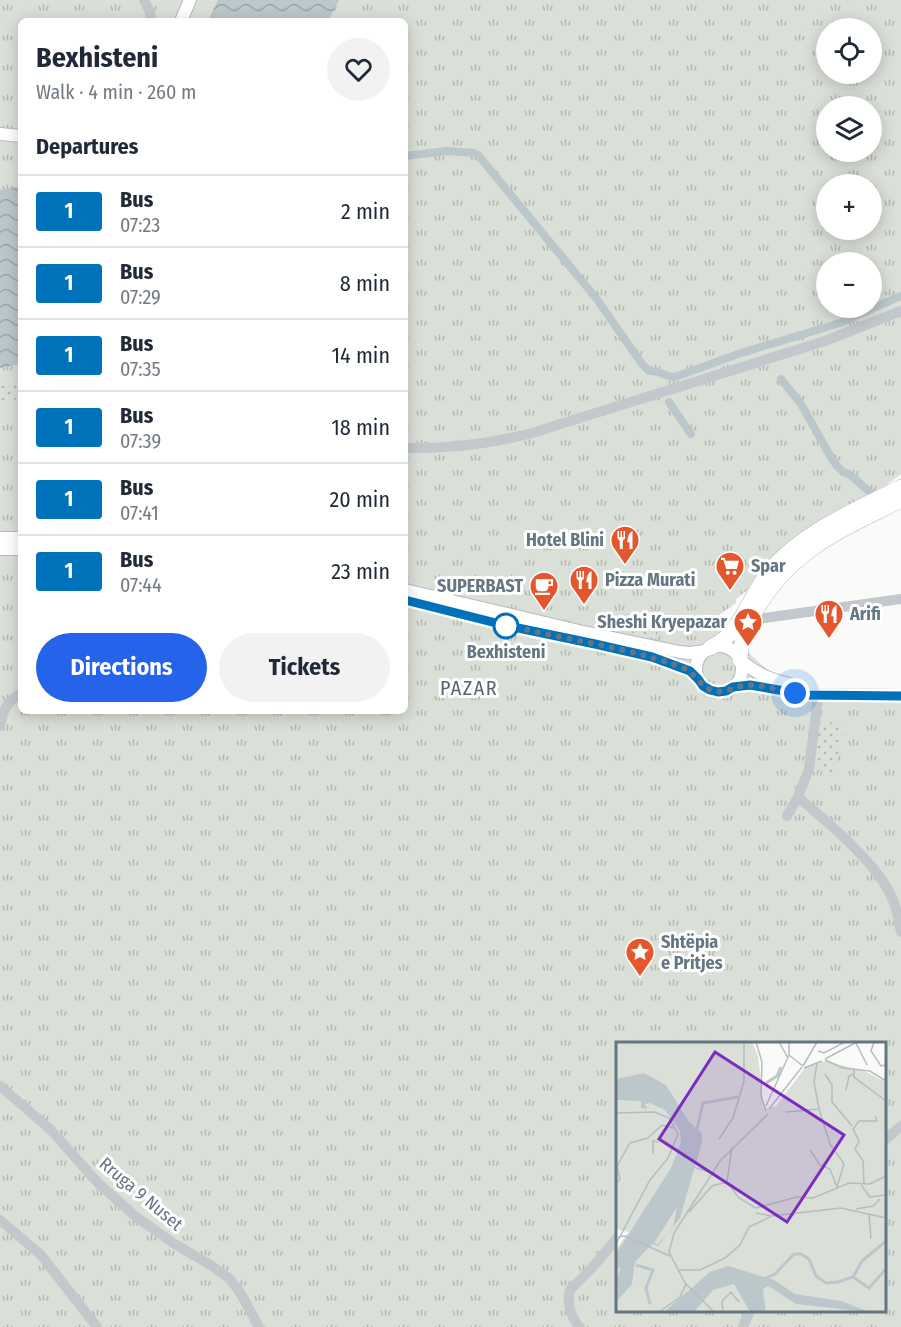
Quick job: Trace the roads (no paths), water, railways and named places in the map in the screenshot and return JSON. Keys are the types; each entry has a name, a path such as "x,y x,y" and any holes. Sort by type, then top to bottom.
{"highway":[{"path":"740,660 746,619 761,582 771,569 799,543 838,519 901,488"},
{"path":"708,650 746,619 777,579 802,555 827,538 901,500"}],"main road":[{"path":"182,18 190,0"},
{"path":"0,134 18,136"},
{"path":"0,538 18,538"},
{"path":"0,549 18,549"},
{"path":"408,591 590,634 680,652 690,653 718,646 728,648 753,672 798,686 901,689"},
{"path":"408,601 508,626 652,657 690,671 703,686 718,692 726,691 740,680 742,670 740,660"},
{"path":"698,679 696,669 699,659 708,650"},
{"path":"733,687 750,685 818,696 901,696"}],"street":[{"path":"144,0 151,18"},
{"path":"408,448 468,446 532,433 825,341 901,311"},
{"path":"746,619 901,599"},
{"path":"0,726 7,697 18,694"},
{"path":"787,816 798,797 809,769 818,696"},
{"path":"798,797 847,841 873,869 893,900 901,932"},
{"name":"Rruga 9 Nuset","path":"0,1086 51,1130 98,1183 135,1215 173,1243 230,1279 241,1294 258,1327"},
{"path":"886,1140 901,1126"},
{"path":"0,1220 45,1259 97,1327"},
{"path":"579,1327 569,1306 570,1290 600,1260 616,1240"},
{"path":"743,1327 750,1312"}],"water":[{"path":"218,0 339,0 330,18 209,18"},
{"path":"18,187 18,365 0,368 0,190"}],"waterway":[{"path":"408,156 447,151 478,155 596,298 649,371 675,377 741,353 840,323 901,296"},
{"path":"781,379 801,404 837,466 871,493"},
{"path":"669,402 691,434"}],"place":[{"name":"Hotel Blini","path":"625,566"},
{"name":"Spar","path":"730,592"},
{"name":"Pizza Murati","path":"584,606"},
{"name":"SUPERBAST","path":"544,612"},
{"name":"Bexhisteni","path":"506,626"},
{"name":"Arifi","path":"829,640"},
{"name":"Sheshi Kryepazar","path":"748,648"},
{"name":"Shtëpia e Pritjes","path":"640,978"}],"district":[{"name":"PAZAR","path":"469,688"}]}
